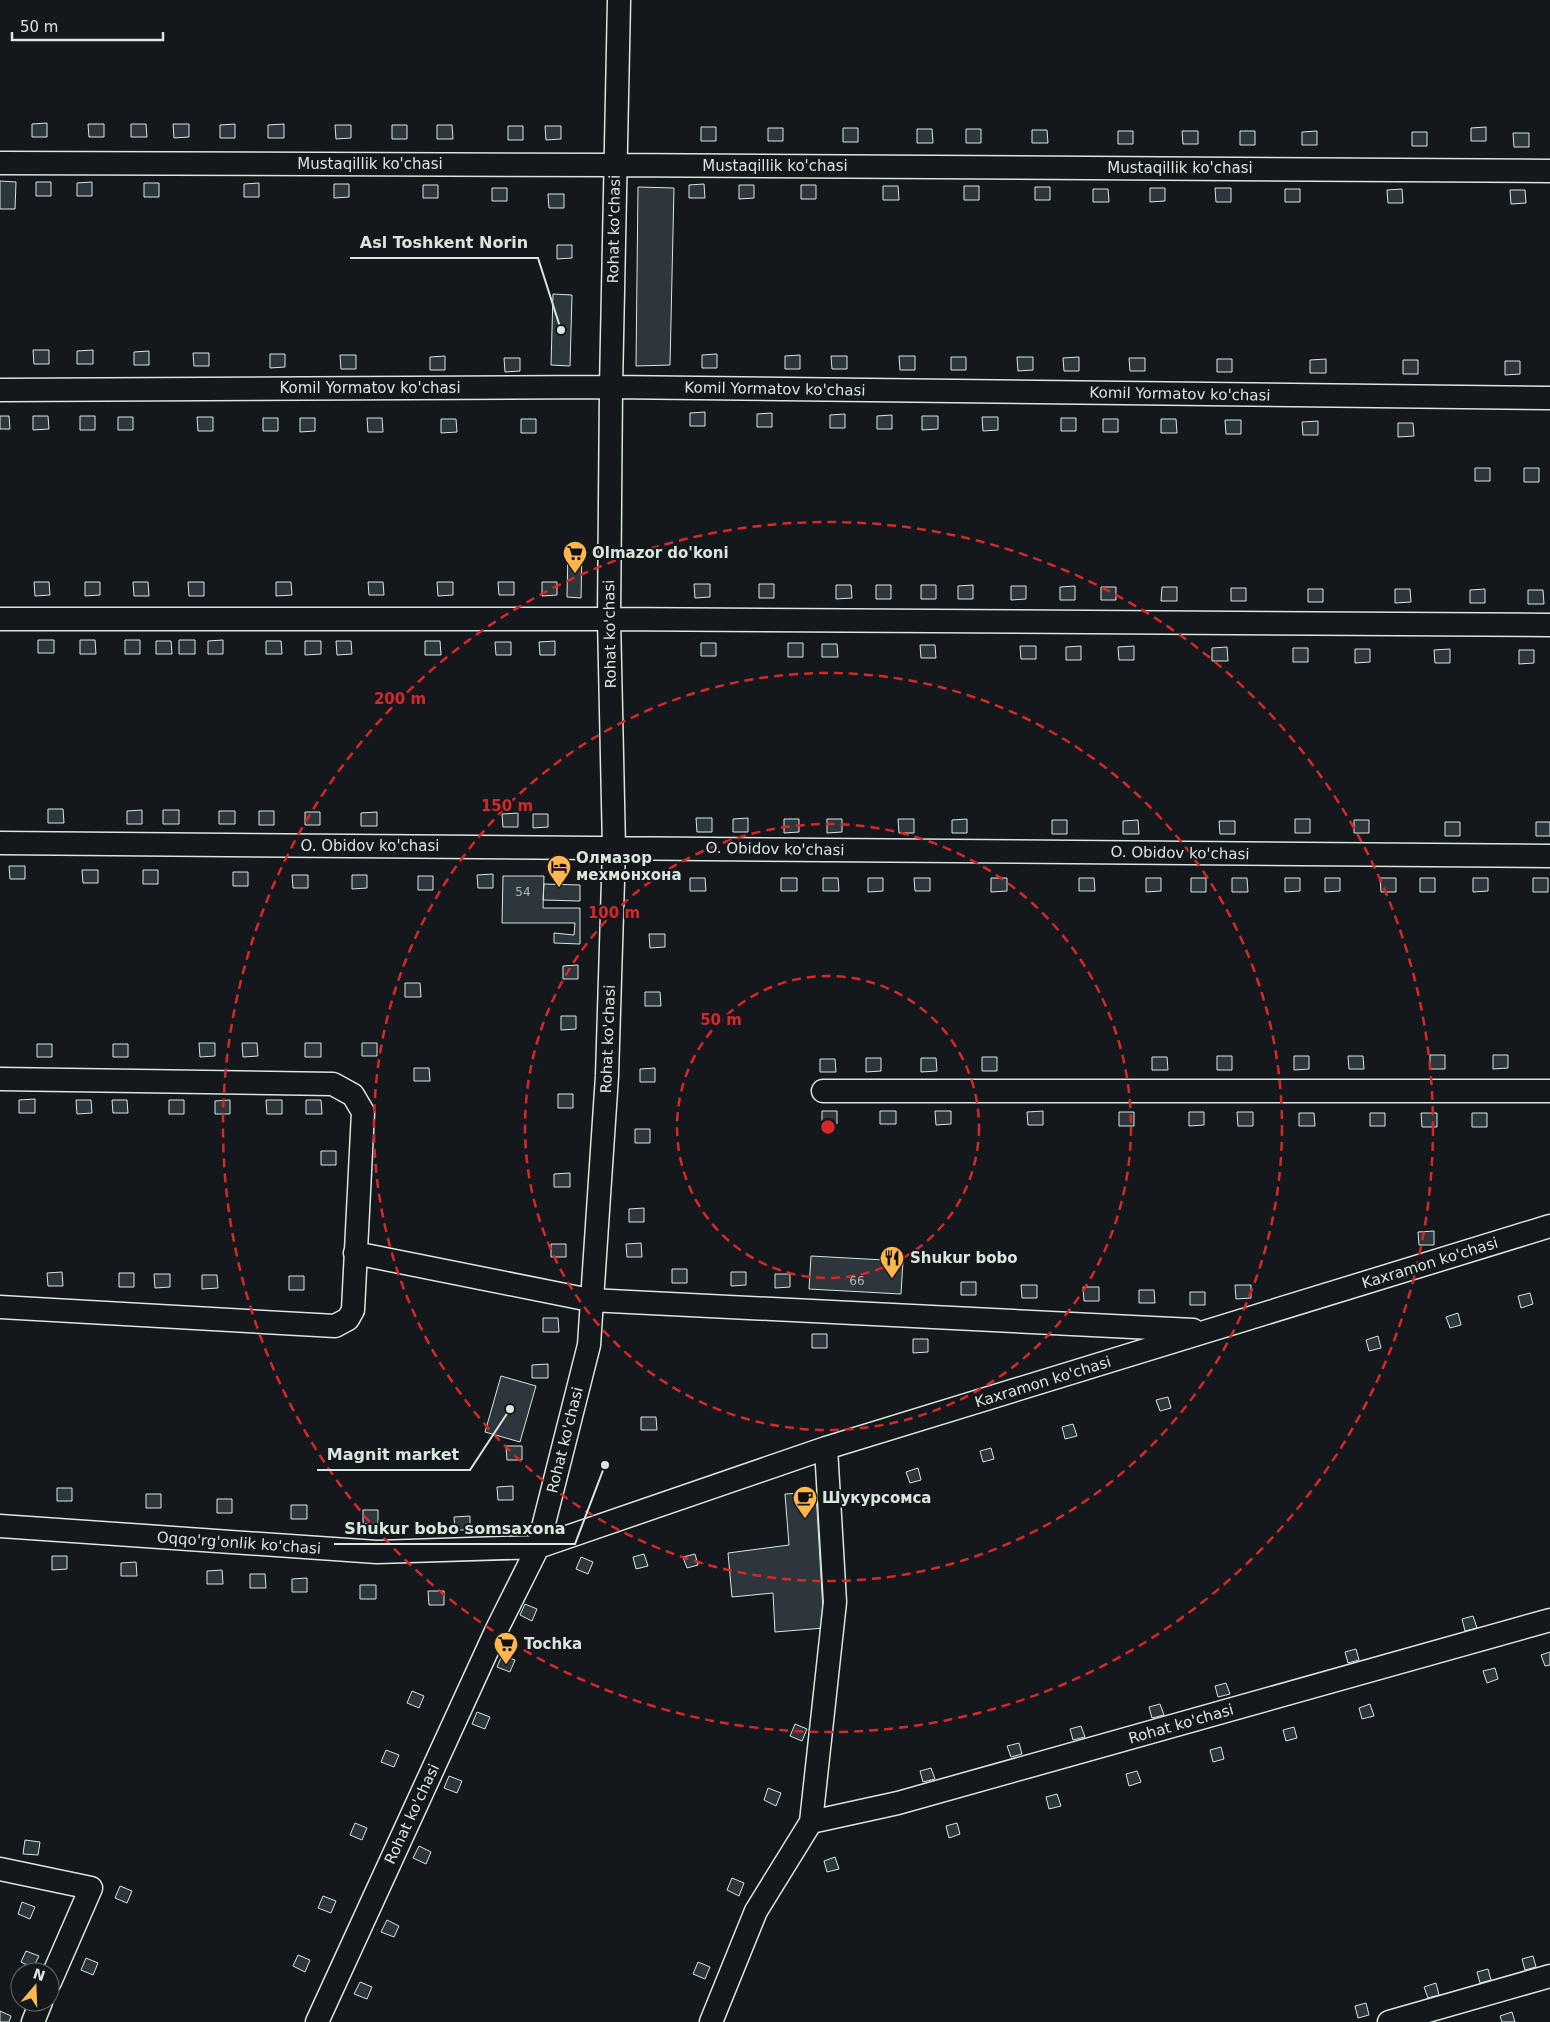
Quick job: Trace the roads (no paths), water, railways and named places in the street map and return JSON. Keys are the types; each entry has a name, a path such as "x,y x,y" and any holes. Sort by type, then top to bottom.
{"street":[{"name":"Rohat ko'chasi","path":"318,2022 497,1629 538,1547 589,1345 590,1300 607,1076 614,848 609,619 611,388 619,0"},
{"name":"Mustaqillik ko'chasi","path":"0,164 616,164 1550,171"},
{"name":"Komil Yormatov ko'chasi","path":"0,390 611,388 1550,398"},
{"path":"0,619 609,619 1550,625"},
{"name":"O. Obidov ko'chasi","path":"0,843 1550,856"},
{"path":"0,1079 333,1084 354,1095 364,1112 353,1310 348,1319 335,1326 0,1307"},
{"path":"823,1091 1550,1091"},
{"name":"Kaxramon ko'chasi","path":"538,1547 826,1448 1550,1226"},
{"path":"355,1252 590,1300 1209,1330"},
{"path":"711,2022 756,1911 811,1822 835,1602 826,1448"},
{"name":"Oqqo'rg'onlik ko'chasi","path":"0,1526 377,1552 538,1547"},
{"name":"Rohat ko'chasi","path":"811,1822 908,1800 1550,1620"},
{"path":"0,1869 91,1888 59,1962"},
{"path":"1389,2022 1550,1976"}],"place":[{"name":"Asl Toshkent Norin","path":"561,330"},
{"name":"Olmazor do'koni","path":"575,574"},
{"name":"Олмазор мехмонхона","path":"559,888"},
{"name":"Shukur bobo","path":"892,1279"},
{"name":"Magnit market","path":"510,1409"},
{"name":"Shukur bobo somsaxona","path":"605,1465"},
{"name":"Шукурсомса","path":"805,1519"},
{"name":"Tochka","path":"506,1665"}]}
